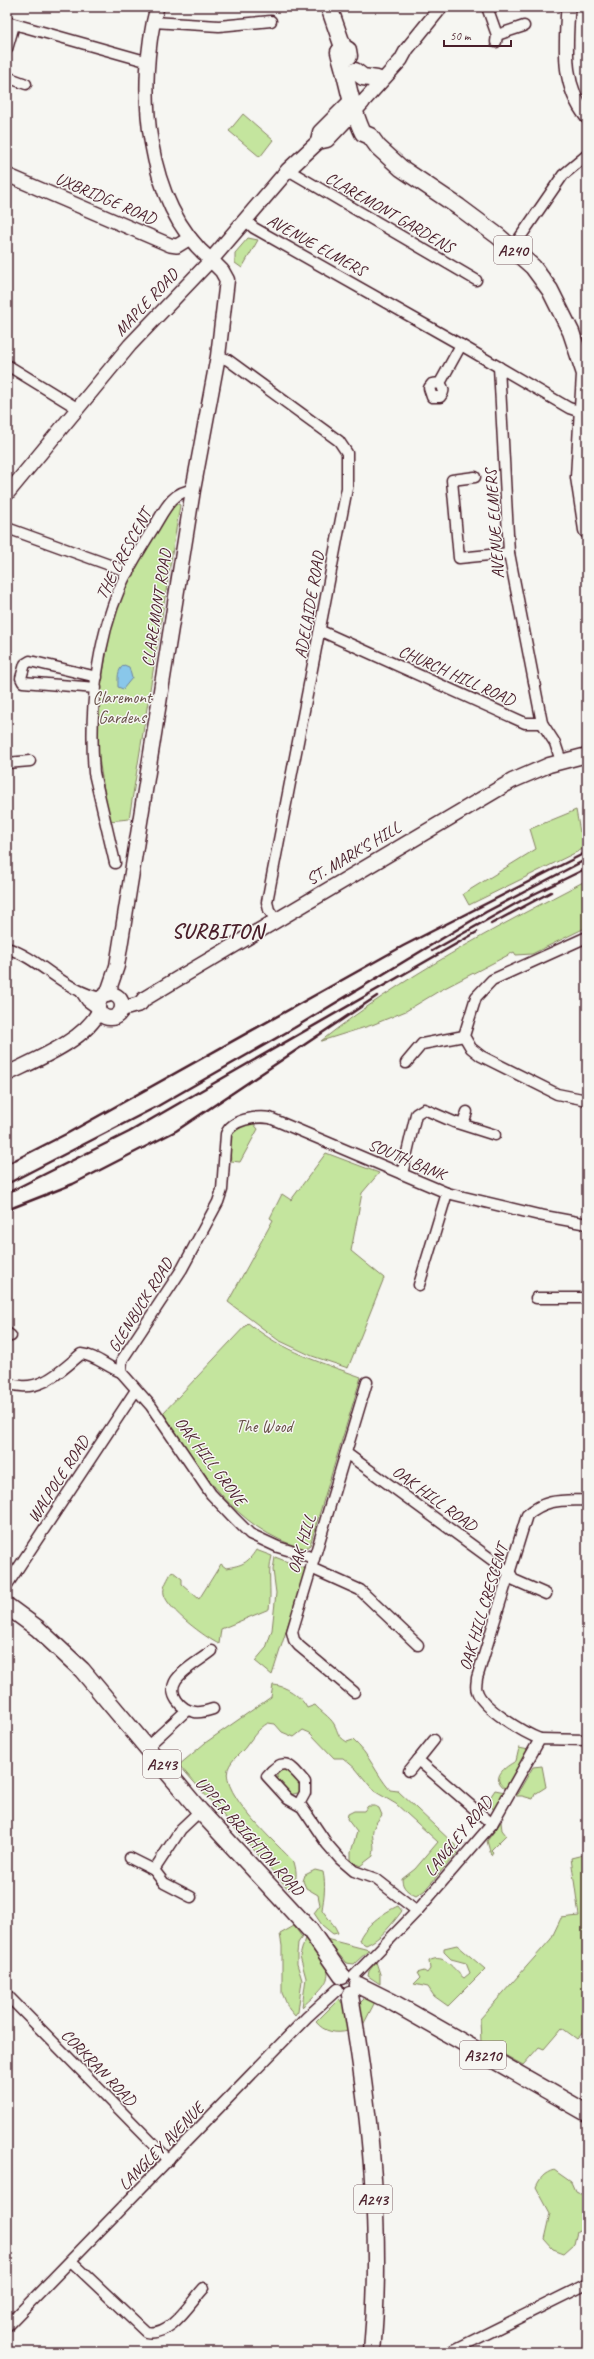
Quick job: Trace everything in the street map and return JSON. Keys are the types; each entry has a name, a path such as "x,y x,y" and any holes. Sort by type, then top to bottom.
{"main road":[{"name":"A240","path":"329,7 343,47 348,50 354,71 357,102"},
{"name":"A240","path":"343,47 339,52 357,102 372,131 370,136 378,147 401,168 459,207 512,249 544,281 571,332 585,374 584,413 579,477 587,530"},
{"path":"354,71 363,77 377,79"},
{"name":"MAPLE ROAD","path":"211,260 246,222 288,170 318,142 327,140 357,102"},
{"name":"CLAREMONT ROAD","path":"109,1005 117,966 193,490 218,356 227,280 222,271 211,260"},
{"name":"ST. MARK'S HILL","path":"109,1005 140,1004 144,999 512,781 561,761 587,755"},
{"path":"7,1074 61,1047 75,1037 102,1026 109,1005"},
{"name":"UPPER BRIGHTON ROAD","path":"7,1606 37,1628 77,1666 148,1747 200,1811 310,1930 349,1984 365,2097 373,2201 375,2304 372,2352"},
{"name":"A3210","path":"349,1984 392,2002 587,2113"}],"street":[{"path":"157,7 153,22 149,62 148,103 152,153 170,206 198,250 211,260"},
{"path":"357,102 401,60 407,49 441,7"},
{"path":"487,7 496,38 524,26"},
{"path":"568,7 565,66 570,86 579,107 587,117"},
{"path":"153,22 219,26 271,21"},
{"path":"7,49 11,24 149,62"},
{"path":"357,102 402,51 407,49"},
{"path":"7,77 26,84"},
{"path":"512,249 563,175 587,155"},
{"name":"CLAREMONT GARDENS","path":"288,170 476,280"},
{"name":"UXBRIDGE ROAD","path":"7,175 170,245 177,246 190,238"},
{"name":"AVENUE ELMERS","path":"246,222 568,408 584,413"},
{"name":"MAPLE ROAD","path":"7,494 130,345 211,260"},
{"path":"440,383 461,345"},
{"name":"ADELAIDE ROAD","path":"218,356 228,360 339,441 347,452 347,488 321,631 267,902 268,910 276,920"},
{"path":"7,365 78,408"},
{"name":"AVENUE ELMERS","path":"499,367 509,553 542,723"},
{"path":"475,478 452,480 459,558 509,553"},
{"name":"THE CRESCENT","path":"115,863 96,780 92,736 97,677 111,611 128,572 172,498 181,492 193,490"},
{"path":"7,528 128,572"},
{"name":"CHURCH HILL ROAD","path":"321,631 525,723 542,723"},
{"path":"96,688 23,682 21,678 25,664 30,661 97,677"},
{"path":"542,723 555,743 561,761"},
{"path":"7,763 30,762"},
{"path":"587,937 492,980 476,997 464,1036 471,1048 481,1056 557,1094 587,1100"},
{"path":"7,948 24,954 81,992 87,1001 109,1005"},
{"path":"406,1063 422,1044 464,1036"},
{"path":"402,1174 416,1114 419,1110 424,1109 495,1135"},
{"path":"463,1124 467,1112"},
{"name":"SOUTH BANK","path":"226,1134 229,1128 235,1123 261,1117 270,1118 447,1193 538,1215 587,1224"},
{"name":"GLENBUCK ROAD","path":"7,1383 24,1386 46,1381 60,1374 81,1354 89,1355 107,1367 121,1372 122,1360 182,1269 218,1202 222,1190 226,1134"},
{"path":"419,1285 447,1193"},
{"path":"536,1298 587,1298"},
{"name":"OAK HILL GROVE","path":"121,1372 151,1406 211,1494 250,1534 312,1563 360,1590 418,1645"},
{"name":"OAK HILL","path":"354,1692 294,1640 292,1632 367,1382"},
{"name":"WALPOLE ROAD","path":"7,1586 136,1390"},
{"name":"OAK HILL ROAD","path":"346,1452 510,1573 514,1580 546,1594"},
{"name":"OAK HILL CRESCENT","path":"540,1739 498,1714 486,1704 476,1690 478,1678 527,1515 538,1506 549,1502 587,1500"},
{"path":"212,1651 179,1677 174,1685 174,1696 188,1710 195,1712 213,1709"},
{"path":"148,1747 188,1710"},
{"path":"540,1739 587,1740"},
{"name":"LANGLEY ROAD","path":"349,1984 417,1911 492,1824 540,1739"},
{"path":"409,1771 434,1740"},
{"path":"418,1760 492,1824"},
{"path":"299,1804 327,1844 340,1859 354,1871 376,1879 417,1911"},
{"path":"154,1870 181,1829 200,1811"},
{"path":"130,1858 154,1870 164,1883 192,1897"},
{"name":"LANGLEY AVENUE","path":"7,2326 307,2017 349,1984"},
{"name":"CORKRAN ROAD","path":"7,1995 169,2160"},
{"path":"71,2261 138,2325 150,2333 163,2331 171,2325 204,2288"},
{"path":"450,2352 587,2284"}],"green space":[{"path":"243,114 273,140 260,157 229,131"},
{"path":"248,238 258,240 242,268 235,263 235,253"},
{"name":"Claremont Gardens","path":"176,503 180,505 129,819 109,821 97,746 97,707 114,610 142,551"},
{"path":"576,810 580,832 587,829 587,847 469,905 463,894 536,849 530,829"},
{"path":"587,880 587,927 532,954 516,955 514,952 439,991 406,1011 372,1025 321,1041 384,995 450,954"},
{"path":"252,1122 258,1129 240,1162 231,1161 231,1135 238,1128"},
{"path":"326,1153 379,1173 362,1193 351,1251 384,1278 348,1368 312,1356 278,1340 228,1302 273,1220 270,1218 282,1194 291,1200"},
{"name":"The Wood","path":"248,1323 289,1349 316,1361 361,1377 310,1545 305,1549 280,1540 258,1527 239,1512 206,1476 163,1413"},
{"path":"256,1550 272,1556 270,1569 269,1609 221,1629 219,1644 205,1636 179,1615 167,1600 164,1594 164,1588 172,1571 182,1579 182,1584 199,1599 221,1564 226,1568 240,1565 247,1561"},
{"path":"275,1557 306,1569 272,1675 255,1661 266,1648 272,1630 276,1593 273,1570"},
{"path":"273,1685 288,1689 305,1704 307,1708 315,1705 328,1716 336,1727 341,1738 347,1742 353,1740 359,1746 390,1790 398,1791 455,1845 458,1852 424,1891 416,1896 404,1887 402,1879 415,1869 438,1842 396,1804 374,1791 356,1769 343,1758 334,1758 310,1733 303,1730 294,1737 282,1732 275,1724 268,1723 256,1733 228,1769 228,1779 233,1792 241,1805 264,1832 294,1862 296,1877 292,1887 289,1890 179,1765 205,1743 271,1697"},
{"path":"519,1748 529,1750 506,1789 499,1781 500,1773 507,1766 516,1761"},
{"path":"542,1766 546,1787 535,1794 533,1799 516,1796 533,1767"},
{"path":"282,1770 286,1770 300,1782 301,1786 298,1793 289,1795 277,1780 277,1775"},
{"path":"495,1790 505,1792 494,1810 490,1805 489,1799"},
{"path":"368,1806 375,1806 379,1808 382,1815 374,1827 373,1856 360,1866 351,1861 351,1852 357,1832 347,1819 348,1814 354,1811 364,1811"},
{"path":"501,1822 502,1830 506,1835 491,1850 493,1852 491,1855 487,1841"},
{"path":"587,1854 587,2028 577,2039 562,2028 544,2049 539,2047 523,2065 481,2042 480,2019 551,1939 561,1918 579,1916 571,1858"},
{"path":"315,1870 323,1872 324,1877 322,1910 338,1933 333,1934 322,1925 314,1913 320,1905 318,1895 306,1888 303,1881 305,1875"},
{"path":"398,1906 402,1911 377,1939 366,1945 359,1941 369,1925"},
{"path":"294,1926 302,1937 298,1943 297,1964 302,1980 298,2012 295,2016 289,2009 282,1993 282,1946 280,1934"},
{"path":"305,1938 322,1959 328,1974 322,1988 302,2007 306,1978 300,1956"},
{"path":"326,1939 369,1950 354,1964 346,1963"},
{"path":"457,1945 485,1969 448,2006 434,1996 428,1987 414,1984 420,1978 417,1973 424,1971 427,1973 430,1969 429,1961 435,1959 444,1960 464,1978 470,1973 466,1963 451,1959 444,1952 444,1948"},
{"path":"376,1962 380,1974 380,1984 368,1976 369,1971"},
{"path":"366,1997 376,2000 362,2027 360,2003"},
{"path":"339,1999 343,2004 348,2031 339,2032 326,2030 316,2022"},
{"path":"554,2170 571,2182 575,2191 587,2197 587,2228 577,2232 574,2244 564,2253 553,2249 544,2239 550,2213 536,2187 543,2176"}],"water":[{"path":"124,665 129,667 132,678 123,689 118,687 118,677 120,669"}],"railway":[{"path":"7,1164 68,1133 403,946 587,852"},
{"path":"7,1184 158,1106 294,1028 486,912 587,859"},
{"path":"432,951 524,899 587,868"},
{"path":"491,924 551,892"},
{"path":"7,1193 129,1132 477,932"},
{"path":"7,1210 73,1184 176,1131 377,996"}],"district":[{"name":"SURBITON","path":"218,931"}]}
